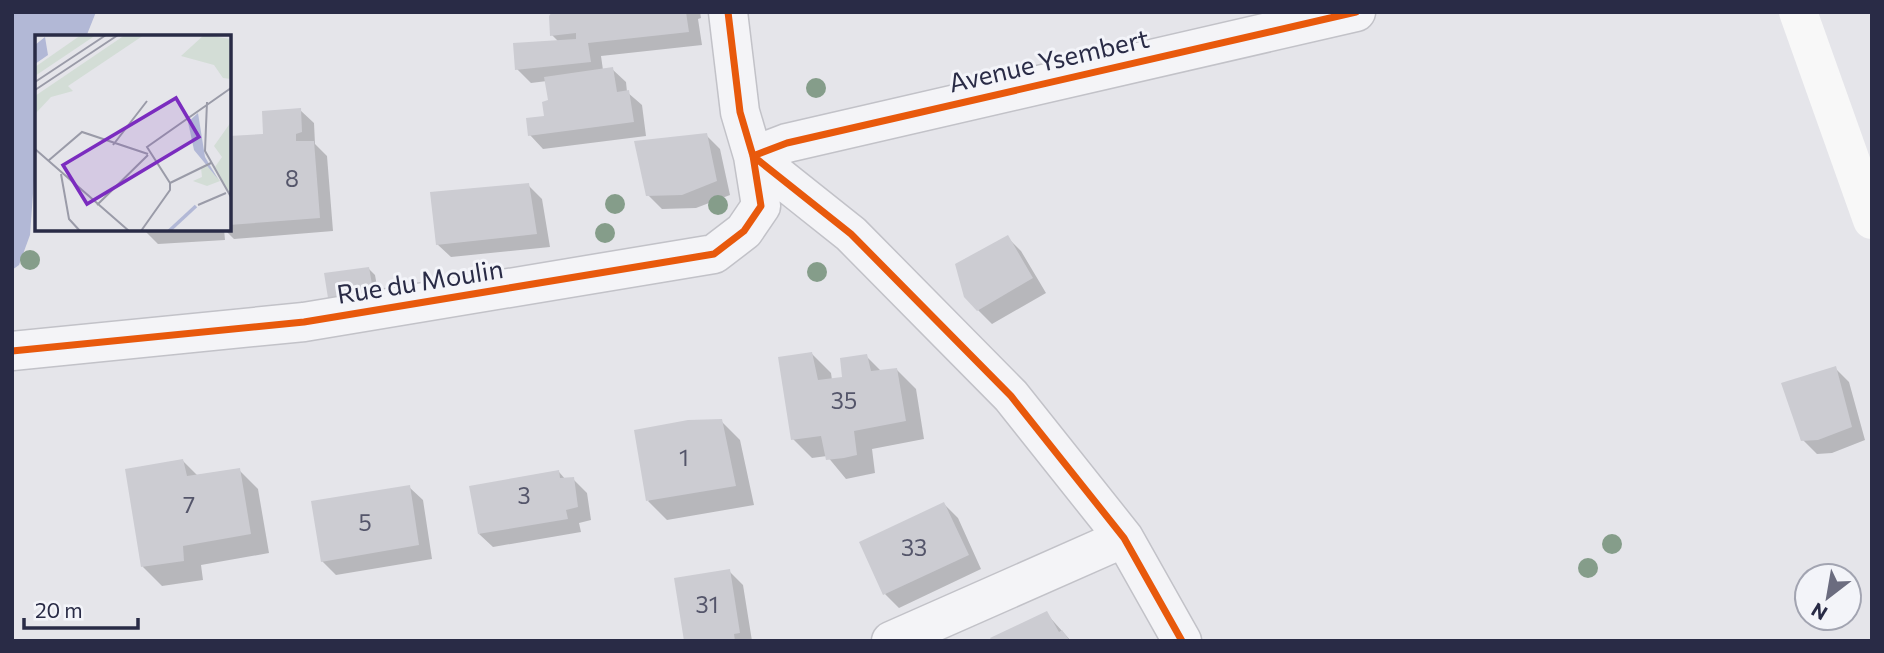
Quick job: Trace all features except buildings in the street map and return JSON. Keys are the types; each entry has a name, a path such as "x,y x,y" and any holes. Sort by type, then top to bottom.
{"main road":[{"path":"1798,12 1872,220"}],"street":[{"name":"Rue du Moulin","path":"12,351 304,322 714,254 744,231 761,206 753,156 740,112 728,12"},
{"name":"Avenue Ysembert","path":"753,156 788,143 1356,12"},
{"path":"753,156 851,234 1011,396 1124,538 1182,641"},
{"path":"891,641 1124,538"}],"water":[{"path":"12,12 96,12 87,35 35,35 35,166 30,235 19,265 12,270"}],"cycle path":[{"path":"12,351 304,322 714,254 744,231 761,206 753,156 740,112 728,12"},
{"path":"753,156 787,143 1356,12"},
{"path":"753,156 851,234 1011,396 1124,538 1182,641"}]}
